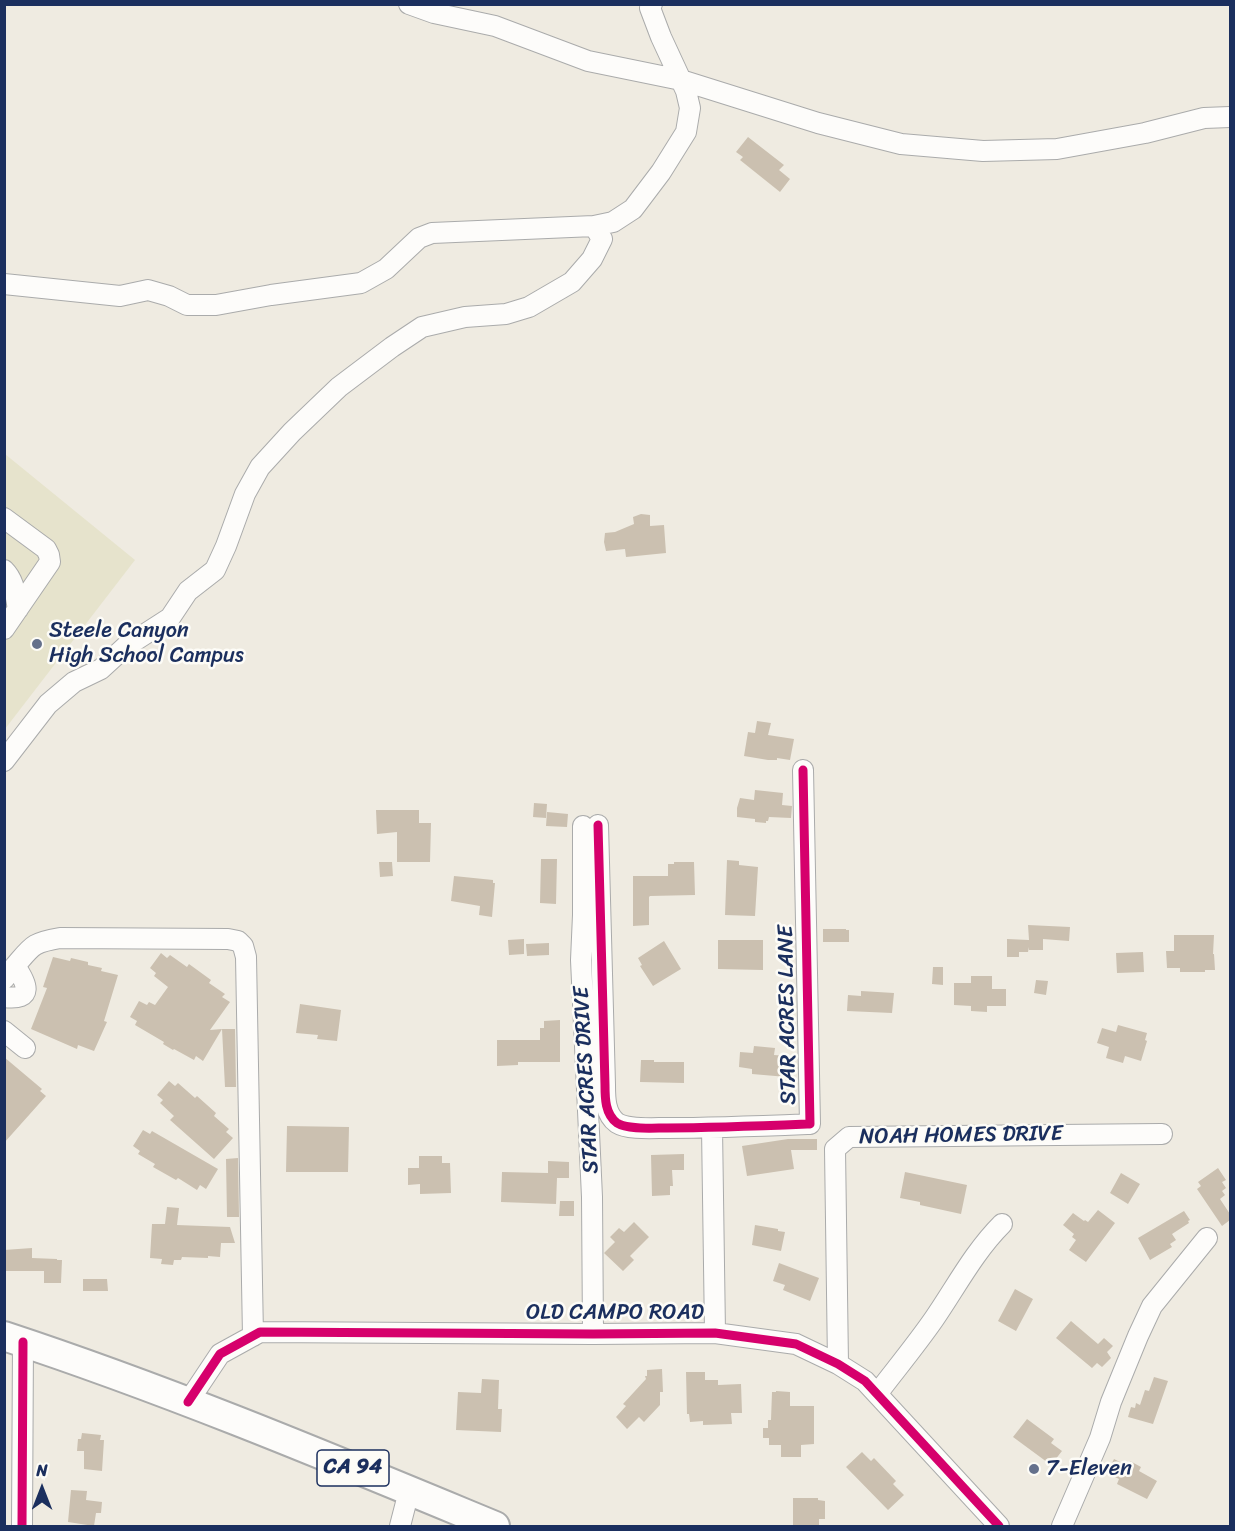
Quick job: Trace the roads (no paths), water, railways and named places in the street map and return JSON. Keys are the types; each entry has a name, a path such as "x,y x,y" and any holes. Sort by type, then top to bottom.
{"highway":[{"name":"CA 94","path":"14,1339 59,1353 265,1431 495,1527"}],"street":[{"path":"409,4 434,13 495,26 588,61 681,80 818,123 901,144 983,151 1057,149 1145,133 1204,118 1230,117"},
{"path":"4,284 120,296 148,290 169,296 187,305 216,305 361,283 386,269 419,238 432,233 594,226 613,222 633,209 661,172 686,132 690,108 686,91 661,37 650,8 652,4"},
{"path":"4,761 48,704 74,682 100,669 125,646 170,618 188,591 214,570 226,546 245,494 260,467 292,432 339,387 422,327 465,317 506,314 529,307 572,282 592,260 602,239 594,226"},
{"path":"4,518 46,549 50,562 4,629"},
{"path":"4,570 10,577 14,588 18,609"},
{"name":"STAR ACRES LANE","path":"590,826 606,1104 612,1118 620,1124 637,1127 712,1128 810,1124 803,770"},
{"name":"STAR ACRES DRIVE","path":"590,826 581,960 592,1197 593,1334"},
{"path":"4,997 15,999 23,995 26,989 25,981 10,972 33,945 42,941 60,938 228,939 238,941 243,946 247,969 253,1336"},
{"path":"4,1031 25,1048"},
{"path":"712,1128 715,1333"},
{"name":"NOAH HOMES DRIVE","path":"838,1364 835,1149 849,1137 1162,1134"},
{"path":"877,1394 933,1319 987,1238 1002,1224"},
{"path":"1062,1527 1069,1515 1100,1438 1111,1402 1152,1306 1207,1238"},
{"name":"OLD CAMPO ROAD","path":"188,1402 220,1354 261,1332 715,1333 796,1344 838,1364 865,1381 999,1527"},
{"path":"14,1339 22,1527"},
{"path":"400,1527 409,1491"}],"place":[{"name":"Steele Canyon High School Campus","path":"37,644"},
{"name":"7-Eleven","path":"1034,1469"}]}
